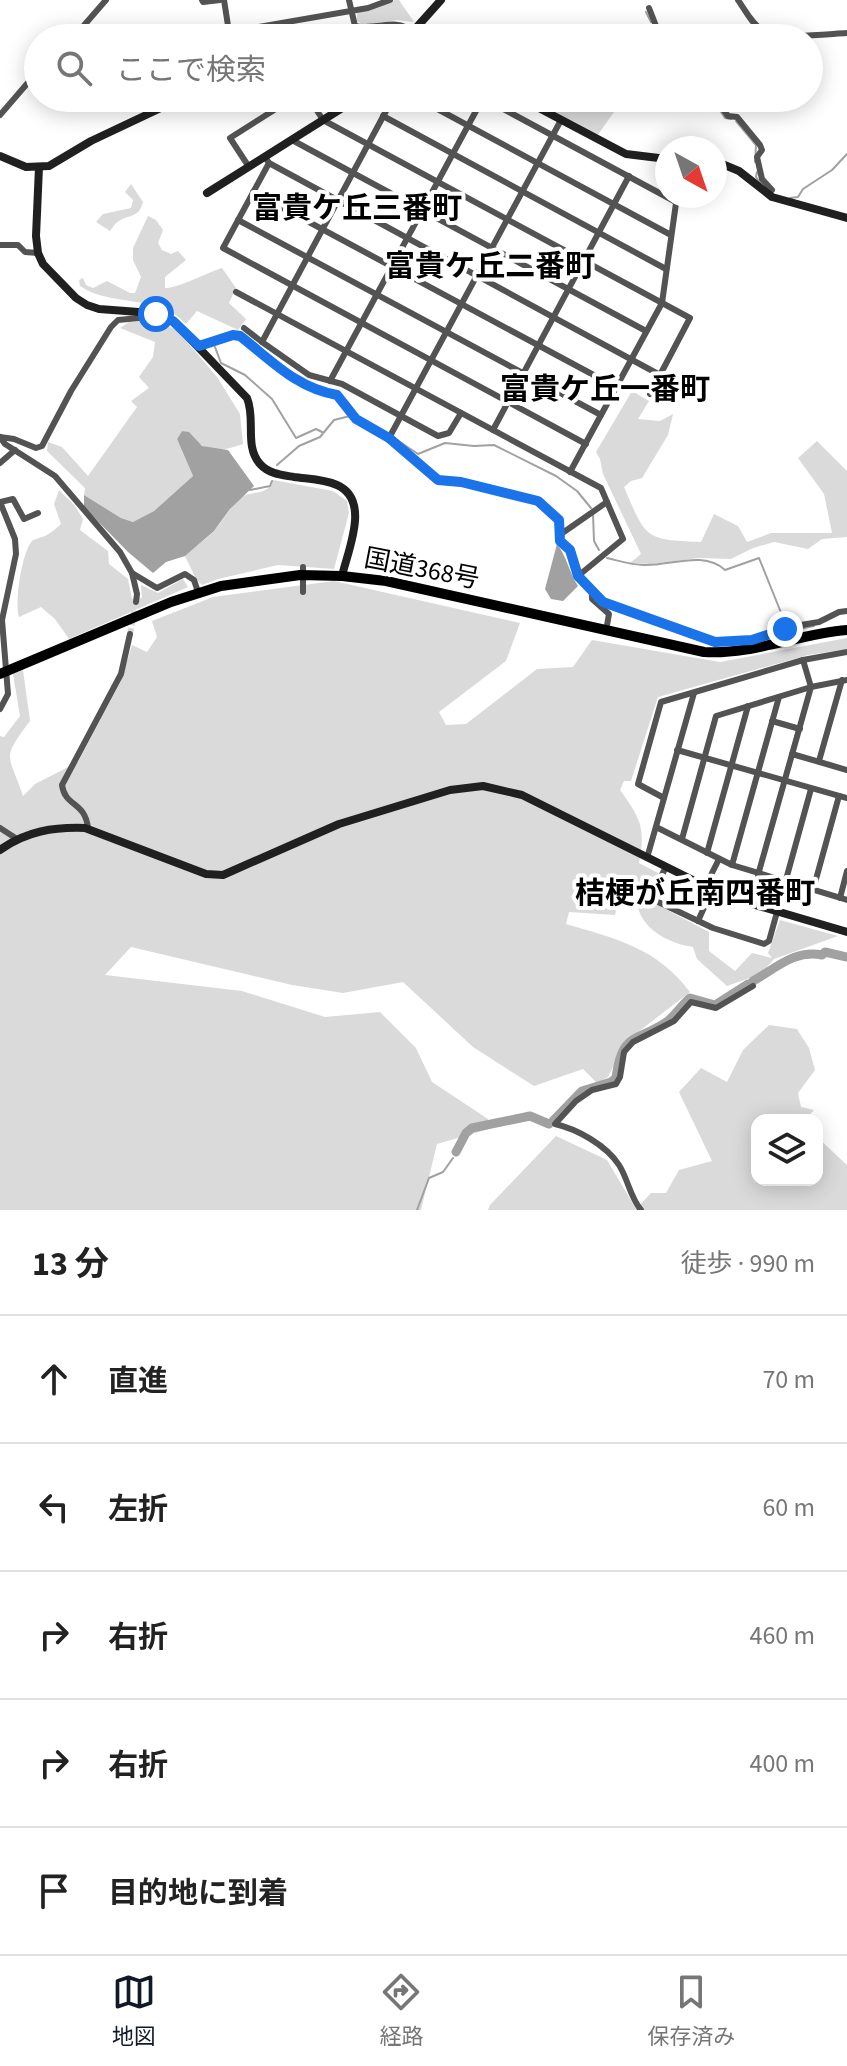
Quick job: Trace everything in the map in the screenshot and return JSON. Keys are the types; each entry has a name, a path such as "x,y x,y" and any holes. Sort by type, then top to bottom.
{"highway":[{"name":"国道368号","path":"0,674 198,592 280,576 342,576 386,581 690,650 727,653 847,630"}],"street":[{"path":"85,24 106,0"},
{"path":"202,0 222,0 227,24"},
{"path":"349,0 355,24"},
{"path":"278,24 351,12 390,0"},
{"path":"422,24 441,0"},
{"path":"738,0 756,24"},
{"path":"649,8 655,24"},
{"path":"823,34 847,33"},
{"path":"0,115 24,87"},
{"path":"2,159 26,167 58,162 91,141 152,112"},
{"path":"249,167 230,138 270,112"},
{"path":"318,112 323,120 690,318 650,394"},
{"path":"207,193 249,167 267,160 336,112"},
{"path":"262,342 385,112"},
{"path":"443,112 671,235"},
{"path":"330,381 475,112"},
{"path":"509,112 655,189"},
{"path":"546,112 626,154 655,158"},
{"path":"725,112 728,116 737,117 760,145 762,150 757,157 762,179 772,190"},
{"path":"383,116 666,269"},
{"path":"390,436 561,120"},
{"path":"292,140 646,331"},
{"path":"267,160 223,248 586,444"},
{"path":"267,160 660,375"},
{"path":"727,166 739,171 772,197 847,218"},
{"path":"39,167 36,236 43,264 81,302 99,309 152,313 173,321 247,398 252,413 252,449 260,464 278,474 334,484 350,496 356,517 342,576"},
{"path":"493,430 629,176"},
{"path":"253,192 616,387"},
{"path":"570,472 662,303 675,208"},
{"path":"238,220 601,415"},
{"path":"0,245 18,245 25,252 38,253"},
{"path":"236,292 601,488 623,539 578,576"},
{"path":"0,437 36,448 42,446 71,391 111,327 118,320 149,317 152,313"},
{"path":"244,328 309,375 342,384 438,436 449,433 461,413"},
{"path":"199,346 238,335 292,378 317,391 337,395 354,416 390,436 440,481 461,482 538,501 559,520 560,541 570,550 578,576 603,602 715,642 752,640 847,611"},
{"path":"0,437 55,476 124,556 132,573 136,602"},
{"path":"0,463 15,450"},
{"path":"0,709 8,694 2,620 16,549 0,502 13,499 24,519 38,513"},
{"path":"561,534 607,502"},
{"path":"303,567 303,592"},
{"path":"132,573 157,588 185,574 194,580 198,592"},
{"path":"592,592 592,599 609,614 606,631"},
{"path":"0,601 6,609"},
{"path":"88,828 85,814 65,797 62,785 121,674 130,634"},
{"path":"664,798 638,784 661,702 803,660 847,652"},
{"path":"758,875 811,687 803,660"},
{"path":"682,839 716,716 844,680 819,761"},
{"path":"647,858 694,693"},
{"path":"732,865 779,697"},
{"path":"707,853 748,706"},
{"path":"772,721 800,729"},
{"path":"677,750 847,798"},
{"path":"792,754 847,768"},
{"path":"0,850 17,839 54,828 88,828 206,874 223,875 348,821 450,790 483,786 522,795 709,888 847,932"},
{"path":"666,867 652,894 654,900 698,921 764,944 769,941 811,789"},
{"path":"813,890 839,796"},
{"path":"656,827 732,865 843,899 847,871"},
{"path":"0,828 17,839"},
{"path":"698,921 719,859"},
{"path":"641,1210 618,1164 608,1152 570,1129 555,1124 576,1101 592,1090 613,1086 618,1081 624,1052 640,1037 674,1021 691,1002 716,1008 753,986"}],"shaded area":[{"path":"399,0 414,22 397,20 362,24 357,21 357,13"},
{"path":"553,112 614,112 597,136"},
{"path":"131,184 143,202 139,211 118,222 110,231 96,222 103,214 131,208 133,200 125,192"},
{"path":"148,216 156,220 163,230 158,243 162,250 171,254 178,251 186,260 165,277 165,288 222,268 236,288 229,303 246,319 238,330 197,311 186,324 162,308 106,297 80,286 79,280 83,278 86,285 93,288 107,281 135,293 141,277 133,260 133,248"},
{"path":"152,320 177,330 217,377 240,414 243,444 208,448 182,431 177,439 193,476 154,511 133,522 84,495 85,488 47,451 48,442 62,447 88,476 137,407 131,401 149,388 139,377 153,357 155,342 120,328 129,322"},
{"path":"632,391 649,401 638,419 660,421 673,414 668,435 642,478 624,487 637,517 649,533 668,540 701,542 714,514 738,526 747,542 771,533 832,533 824,494 798,458 817,441 847,471 847,537 822,539 808,549 774,542 731,559 630,563 641,554 603,474 596,452"},
{"path":"182,431 189,432 202,446 228,450 254,486 230,509 214,531 185,556 166,562 153,573 84,507 84,495 133,522 154,511 193,476 177,439"},
{"path":"273,480 333,491 347,501 349,513 334,569 278,565 202,585 185,556 214,531 242,497 264,491"},
{"path":"59,490 83,519 80,530 108,551 109,564 128,579 132,599 142,598 141,585 158,593 183,579 188,587 69,639 55,619 41,607 19,617 18,590 25,554 33,540 47,535 61,524 54,504"},
{"path":"557,544 578,586 563,601 551,599 545,589"},
{"path":"334,581 520,623 506,661 439,712 446,725 466,724 537,669 573,667 592,640 720,662 847,638 847,649 808,655 658,697 631,781 624,781 620,790 640,824 642,840 639,863 660,874 652,902 709,932 709,951 735,971 752,953 772,958 768,953 780,920 838,936 774,959 761,974 727,986 697,959 693,947 669,940 648,925 639,911 633,885 619,896 615,915 569,912 566,924 619,941 650,955 690,992 625,1042 608,1077 597,1083 583,1069 534,1086 473,1047 403,982 343,993 292,985 131,947 105,975 242,991 325,1017 380,1012 416,1048 432,1082 488,1119 489,1129 437,1144 421,1210 0,1210 0,736 4,737 20,716 13,674 23,670 30,721 14,744 10,757 23,796 35,784 78,762 121,681 132,645 147,652 157,637 152,621 213,597"},
{"path":"769,1025 797,1029 809,1048 815,1070 798,1093 801,1107 814,1110 810,1114 751,1114 751,1186 823,1186 823,1143 847,1165 847,1210 488,1210 556,1136 607,1160 636,1209 651,1193 666,1193 679,1170 712,1161 679,1092 701,1068 727,1082 743,1050"}],"waterway":[{"path":"646,12 651,22"},
{"path":"721,112 725,118 731,119"},
{"path":"736,121 756,145 755,162"},
{"path":"790,198 798,197 803,189 832,170 847,154"},
{"path":"757,172 756,177 761,184"},
{"path":"215,347 221,363 245,375 272,399 296,438 316,429 322,432"},
{"path":"277,465 299,446 320,437 334,420 350,416"},
{"path":"360,418 385,432"},
{"path":"394,438 418,454 445,443 494,445 556,476 577,491 591,508"},
{"path":"250,490 270,486 272,481"},
{"path":"593,514 594,541 599,550"},
{"path":"607,558 644,565 707,561 725,570 759,558 786,625"},
{"path":"789,631 814,626"},
{"path":"753,981 794,957 822,955 825,952 847,957"},
{"path":"553,1121 582,1091 616,1078 622,1052 627,1045 668,1021 690,998 715,1005 748,984"},
{"path":"456,1152 472,1128 530,1116 549,1124"},
{"path":"417,1210 429,1178 443,1172 453,1158"}],"tunnel":[{"path":"130,634 136,602"}],"district":[{"name":"富貴ケ丘三番町","path":"357,208"},
{"name":"富貴ケ丘二番町","path":"490,266"},
{"name":"富貴ケ丘一番町","path":"605,389"},
{"name":"桔梗が丘南四番町","path":"695,893"}],"route":[{"path":"156,314 173,321 199,346 233,335 240,336 292,378 317,391 337,395 356,419 380,431 438,480 461,482 538,501 559,520 560,541 570,550 578,576 603,602 715,642 752,640 785,629"}]}
